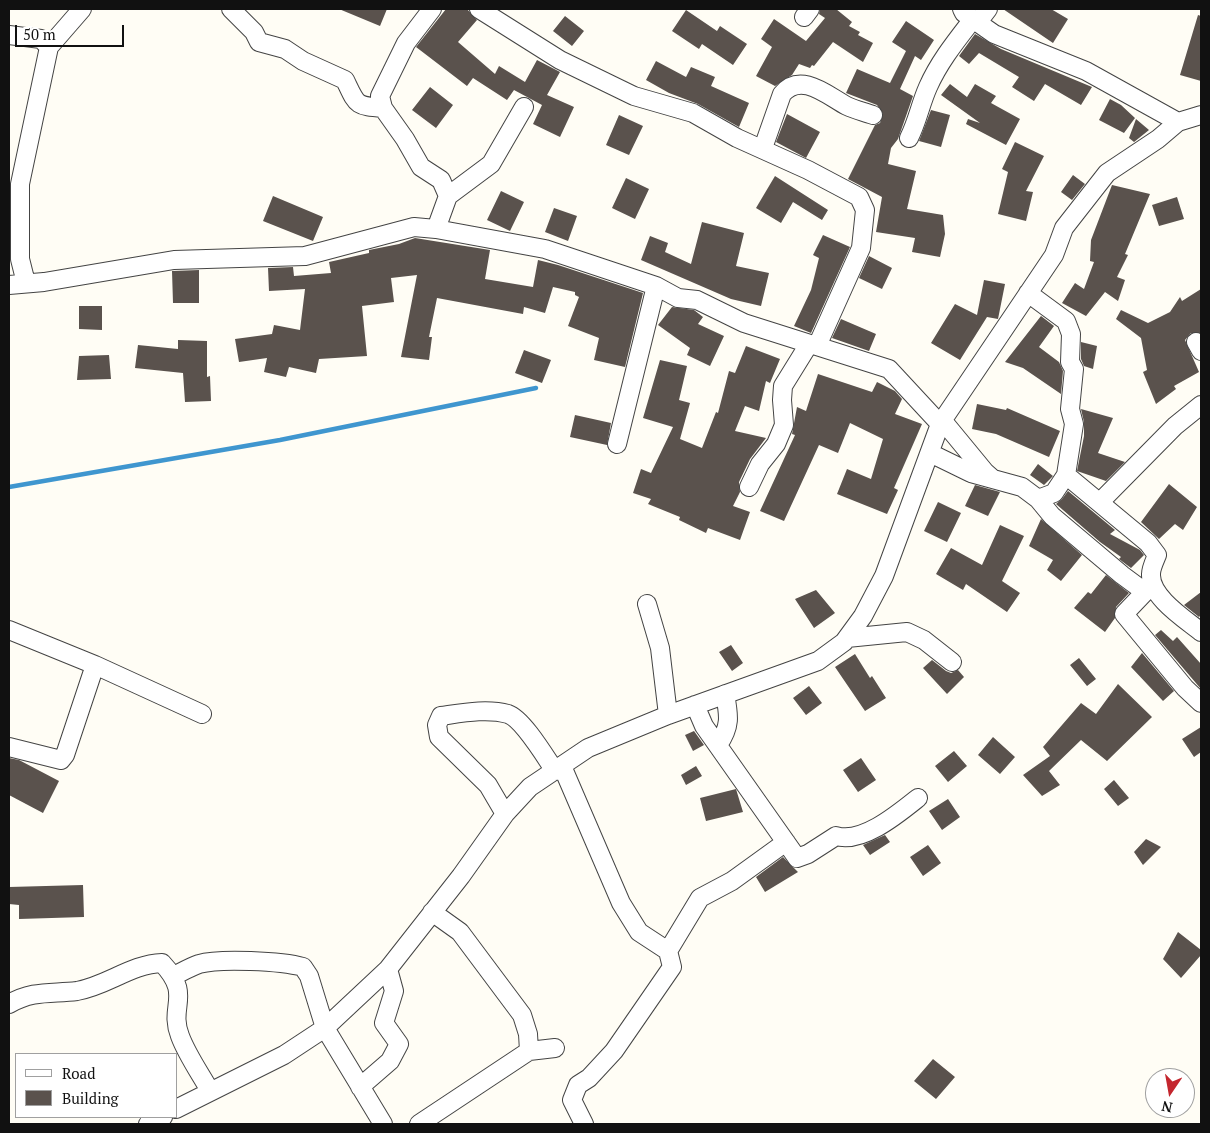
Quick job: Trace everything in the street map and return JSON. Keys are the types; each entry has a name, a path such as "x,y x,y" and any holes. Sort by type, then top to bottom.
{"street":[{"path":"26,283 20,259 20,184 49,47 82,9"},
{"path":"231,9 254,32 259,42 285,49 303,61 345,80 355,101 363,107 383,108"},
{"path":"432,9 406,43 380,96 383,108 405,138 421,167 440,180 448,196"},
{"path":"479,9 577,69 634,96 693,113 737,138 763,148 844,188 859,198 865,210 861,248 813,345 783,386 784,425 776,444 760,464 749,487"},
{"path":"909,138 919,119 923,102 933,78 949,49 975,15 994,34 1086,71 1178,122"},
{"path":"9,35 42,39 49,47"},
{"path":"763,148 782,94 796,84 811,86 847,106 873,115"},
{"path":"436,229 448,196 492,164 524,107"},
{"path":"178,1108 284,1055 325,1028 388,968 505,814 530,788 588,748 668,715 818,661 847,638 863,616 884,576 942,422 1054,255 1064,228 1107,173 1178,122 1201,115"},
{"path":"9,285 174,260 305,256 414,227 436,229 545,249 656,286 678,298 697,300 744,323 889,370 942,422 984,472 995,481"},
{"path":"617,444 656,286"},
{"path":"1028,293 1066,321 1071,334 1070,362 1074,369 1070,409 1074,424 1066,475 1054,493 1038,499"},
{"path":"1100,502 1175,426 1201,405"},
{"path":"930,453 971,473 1022,488 1038,499 1052,516 1145,592 1124,614 1185,688 1201,703"},
{"path":"1066,475 1148,542 1157,555 1151,573 1153,585 1168,606 1201,632"},
{"path":"647,604 660,648 668,715"},
{"path":"9,630 95,665 202,714"},
{"path":"847,638 907,632 924,640 952,662"},
{"path":"9,747 61,760 65,755 95,665"},
{"path":"718,745 725,736 729,719 724,694"},
{"path":"695,705 704,726 797,858 836,836 845,839 867,833 898,814 918,798"},
{"path":"505,814 488,785 439,738 437,725 442,716 473,712 509,715 528,732 559,769 621,903 639,932 668,951 672,967 660,987 614,1051 589,1078 578,1085 572,1100 584,1124"},
{"path":"668,951 700,898 732,881 786,842"},
{"path":"432,912 460,932 522,1015 528,1034 528,1051"},
{"path":"174,976 200,964 230,962 303,966 309,976 325,1028 383,1124"},
{"path":"9,1004 39,992 77,990 94,986 149,963 162,963 174,976 179,986 179,1034 210,1091"},
{"path":"360,1087 390,1061 398,1044 384,1023 394,991 388,968"},
{"path":"419,1124 528,1051 555,1048"}],"building":[{"path":"339,9 387,9 380,26"},
{"path":"446,9 467,9 477,20 458,42 495,74 499,66 525,82 537,60 560,72 547,95 574,107 560,137 533,124 542,105 514,90 507,100 473,78 467,86 416,47"},
{"path":"820,9 836,9 852,22 849,26 860,32 858,35 873,43 863,62 833,42 814,66 812,65 810,68 799,64 792,75 775,86 756,76 772,47 761,39 774,19 806,41 825,18 819,14"},
{"path":"1003,9 1051,9 1068,19 1053,43"},
{"path":"686,10 717,31 720,26 747,44 733,65 702,44 699,49 672,31"},
{"path":"1198,15 1201,16 1201,81 1180,75"},
{"path":"565,16 584,31 572,46 553,31"},
{"path":"906,21 934,40 921,60 915,56 900,89 913,96 898,139 891,148 888,164 916,171 907,209 943,215 945,234 940,257 912,252 915,238 876,232 882,197 848,179 875,125 880,123 883,114 877,105 846,93 857,69 890,83 906,51 892,42"},
{"path":"975,34 1001,49 1092,87 1081,105 1045,84 1034,101 1012,87 1019,77 979,53 969,64 959,56"},
{"path":"656,61 686,77 691,67 715,77 711,86 749,103 739,127 698,104 669,93 646,80"},
{"path":"950,84 967,97 975,84 996,96 991,103 1020,119 1006,145 966,124 968,119 980,123 941,95"},
{"path":"430,87 453,105 436,128 412,110"},
{"path":"1110,99 1121,105 1135,118 1124,133 1099,120"},
{"path":"931,110 950,115 941,147 919,141"},
{"path":"787,114 820,132 806,158 776,142"},
{"path":"619,115 643,126 629,155 606,145"},
{"path":"1136,119 1149,130 1134,142 1129,138"},
{"path":"1015,142 1044,156 1026,191 1033,192 1026,221 998,214 1008,172 1002,169"},
{"path":"1073,175 1085,184 1072,200 1061,192"},
{"path":"775,176 828,210 822,220 793,202 781,223 756,208"},
{"path":"626,178 649,189 635,219 612,208"},
{"path":"1112,185 1150,194 1125,254 1128,255 1117,277 1125,280 1118,301 1105,292 1086,316 1062,303 1075,283 1084,289 1094,262 1090,261 1091,240"},
{"path":"501,191 524,202 510,231 487,220"},
{"path":"273,196 323,217 313,241 263,221"},
{"path":"1177,197 1184,219 1159,226 1152,205"},
{"path":"554,208 577,216 568,241 545,232"},
{"path":"702,222 744,233 736,266 769,273 761,306 731,299 641,260 650,236 668,243 665,252 691,264"},
{"path":"823,235 850,247 811,333 794,326 811,290 819,258 813,255"},
{"path":"415,238 490,250 485,279 533,287 538,260 643,293 625,367 594,360 599,338 568,326 579,297 575,295 575,292 553,287 545,313 524,307 523,314 437,298 429,337 432,337 429,360 401,357 417,275 391,278 394,302 362,306 367,356 319,359 316,373 289,367 286,377 264,372 267,358 239,362 235,339 272,334 274,325 300,330 305,289 269,291 268,268 293,267 294,276 331,273 329,262 369,253 369,250 399,244"},
{"path":"869,256 892,268 882,289 859,278"},
{"path":"199,270 199,303 173,303 172,271"},
{"path":"984,280 1005,284 998,319 987,317 960,360 931,343 955,304 977,315"},
{"path":"1201,289 1201,333 1191,333 1185,340 1199,372 1174,386 1176,389 1156,404 1143,372 1147,370 1141,338 1116,319 1121,310 1148,323 1170,312 1180,297 1182,301"},
{"path":"79,306 102,306 102,330 79,329"},
{"path":"672,307 694,310 703,317 698,324 724,336 710,366 687,355 690,348 658,325"},
{"path":"1041,316 1054,326 1039,347 1059,362 1063,371 1061,394 1023,368 1005,362"},
{"path":"841,319 876,334 869,351 832,338"},
{"path":"178,340 207,341 207,377 210,376 211,401 185,402 183,373 135,368 138,345 178,349"},
{"path":"1081,342 1097,346 1093,369 1084,366 1081,359"},
{"path":"746,346 780,359 770,383 766,381 759,411 745,406 735,431 766,438 750,459 739,482 740,492 733,506 750,512 740,540 708,528 706,533 679,520 680,517 648,504 651,499 633,493 641,469 651,473 673,427 643,418 660,360 687,366 679,400 690,403 680,439 702,448 716,412 718,413 729,371 735,373"},
{"path":"524,350 551,360 542,383 515,373"},
{"path":"109,355 111,379 77,380 79,356"},
{"path":"818,374 872,392 877,382 895,391 902,399 895,414 922,424 894,488 898,490 887,514 837,494 847,469 871,479 883,439 850,423 838,453 819,445 784,521 760,511 795,435 792,434 797,407 806,411"},
{"path":"977,404 1006,410 1007,408 1060,431 1049,457 996,434 972,429"},
{"path":"1081,409 1113,418 1098,453 1125,462 1106,481 1077,471 1084,436 1084,422"},
{"path":"575,415 611,423 607,445 570,437"},
{"path":"1038,464 1053,476 1044,485 1030,475"},
{"path":"1169,484 1197,507 1183,530 1175,524 1159,539 1141,522"},
{"path":"975,485 1000,492 988,516 965,506"},
{"path":"1068,491 1115,530 1110,534 1140,550 1144,555 1131,568 1119,559 1121,557 1100,542 1056,504"},
{"path":"938,502 961,513 947,542 924,531"},
{"path":"1041,519 1082,555 1061,581 1047,570 1053,560 1029,546"},
{"path":"1000,525 1024,536 1002,581 1020,593 1007,612 966,584 963,590 936,574 951,548 982,565"},
{"path":"1106,575 1129,593 1116,607 1115,618 1105,632 1074,608 1088,592 1091,594"},
{"path":"816,590 835,613 814,628 795,599"},
{"path":"1201,592 1201,615 1199,617 1184,605"},
{"path":"1161,630 1173,641 1177,637 1201,664 1201,689 1155,635"},
{"path":"731,645 743,663 732,671 719,652"},
{"path":"1142,653 1174,691 1163,701 1131,667"},
{"path":"855,654 870,678 872,676 886,698 865,711 835,667"},
{"path":"1079,658 1096,679 1087,686 1070,665"},
{"path":"932,660 951,673 958,670 964,677 947,694 923,668"},
{"path":"1118,684 1152,717 1107,761 1081,740 1049,771 1060,785 1042,796 1023,775 1050,756 1043,747 1081,703 1096,714"},
{"path":"809,686 822,703 806,715 793,698"},
{"path":"1201,727 1201,752 1194,757 1182,739"},
{"path":"694,731 704,745 693,751 685,735"},
{"path":"993,737 1015,757 1000,774 978,755"},
{"path":"954,751 967,766 948,782 935,766"},
{"path":"9,758 19,760 59,781 43,813 9,795"},
{"path":"861,758 876,780 858,792 843,770"},
{"path":"696,766 702,776 686,785 681,775"},
{"path":"1114,780 1129,798 1118,806 1104,789"},
{"path":"736,789 743,812 706,821 700,798"},
{"path":"948,799 960,817 942,830 929,811"},
{"path":"885,835 890,842 870,855 863,845"},
{"path":"1146,839 1161,847 1143,865 1134,852"},
{"path":"928,845 941,863 923,876 910,857"},
{"path":"783,857 798,872 765,892 756,877"},
{"path":"83,885 84,917 19,919 19,905 9,904 9,887"},
{"path":"1178,932 1201,950 1201,955 1181,978 1163,959"},
{"path":"933,1059 955,1077 936,1099 914,1081"}],"waterway":[{"path":"9,487 280,440 536,388"}]}
